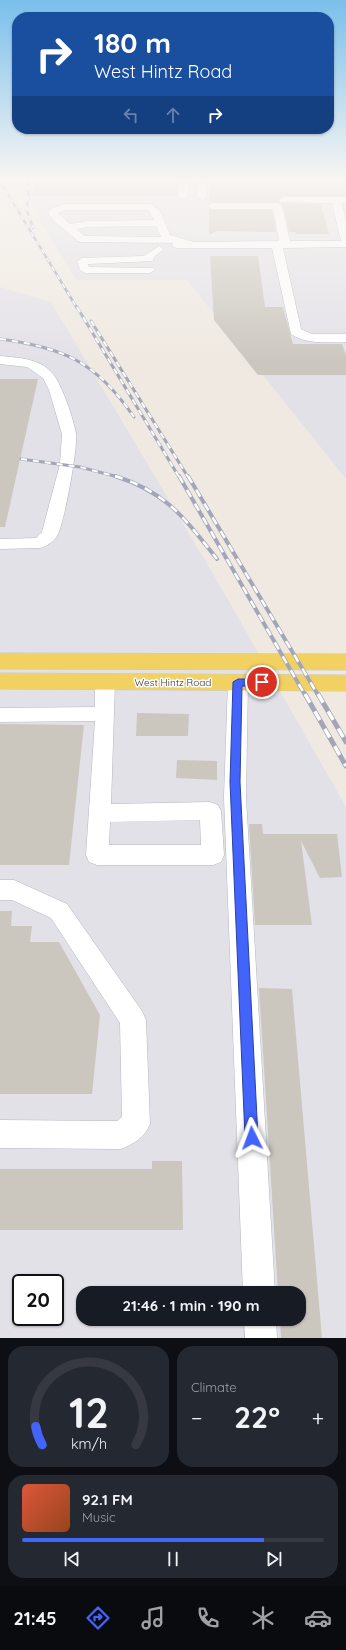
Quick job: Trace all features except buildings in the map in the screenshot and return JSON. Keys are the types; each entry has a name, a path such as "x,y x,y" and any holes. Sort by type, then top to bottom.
{"main road":[{"name":"West Hintz Road","path":"0,661 346,662"},
{"name":"West Hintz Road","path":"0,681 346,683"}],"street":[{"path":"86,239 222,244 225,250 280,246 346,244"},
{"path":"172,239 181,243"},
{"path":"280,239 295,331 300,335 309,337 346,338"},
{"path":"105,248 159,248 181,243"},
{"path":"150,270 85,270 82,261 149,260 149,256 159,248"},
{"path":"0,360 30,363 48,376 56,390 69,434 67,464 50,534 40,543 0,544"},
{"path":"99,813 210,812 213,855 97,855 99,813 105,714 105,682"},
{"path":"238,682 235,797 259,1286"},
{"path":"0,715 105,714"},
{"path":"0,890 14,890 59,911 133,1020 136,1124 121,1135 0,1134"},
{"path":"260,1326 261,1338"}],"shaded area":[{"path":"52,239 346,239 346,479 187,280 76,280"},
{"path":"0,287 51,302 219,584 346,807 346,1338 0,1338"}],"railway":[{"path":"35,239 77,308"},
{"path":"77,307 179,477"},
{"path":"91,321 188,477"},
{"path":"0,339 43,347 61,353 77,361 106,383 120,398 134,417"},
{"path":"21,459 80,467 117,477"},
{"path":"179,476 305,695"},
{"path":"188,476 318,695"},
{"path":"117,477 149,490 174,508 195,531 217,559"},
{"path":"305,694 346,766"},
{"path":"318,694 346,742"}],"route":[{"path":"252,1138 235,782 238,682 262,682"}]}
